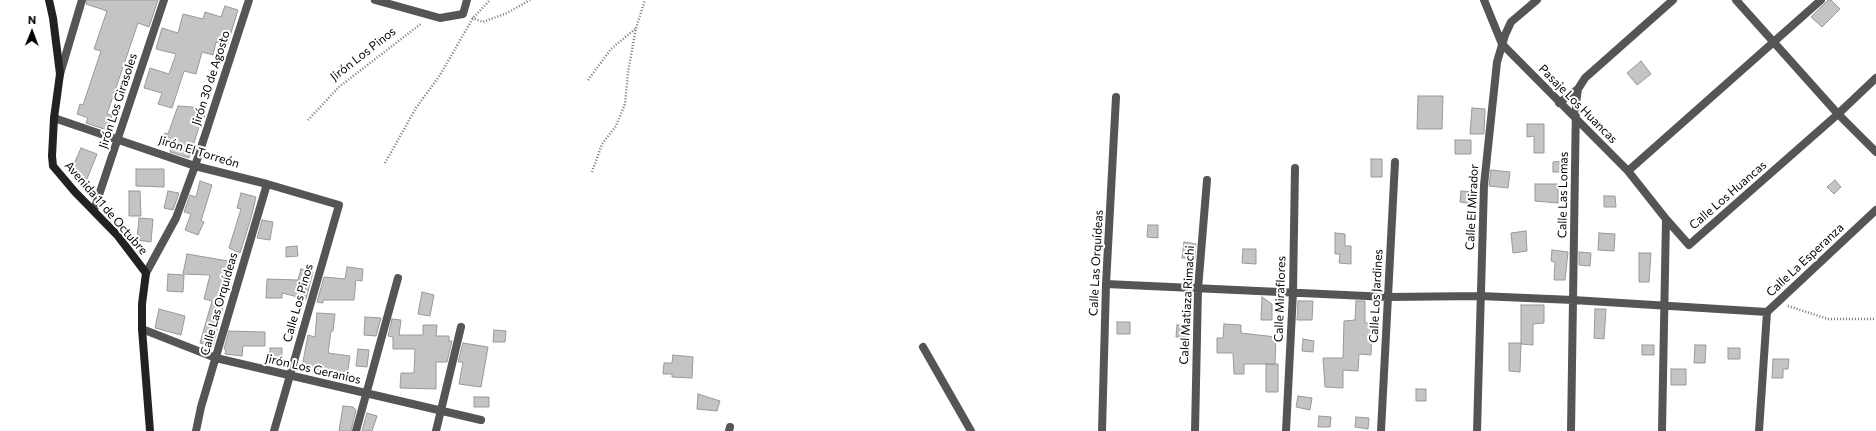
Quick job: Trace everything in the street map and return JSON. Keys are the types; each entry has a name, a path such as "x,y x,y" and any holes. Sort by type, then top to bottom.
{"street":[{"name":"Avenida 11 de Octubre","path":"49,0 53,18 60,74 54,118 52,156 53,166 74,192 94,210 118,236 146,273 142,304 142,329 150,431"},
{"path":"60,74 82,0"},
{"name":"Jirón Los Girasoles","path":"94,210 164,0"},
{"name":"Jirón 30 de Agosto","path":"146,273 176,218 195,166 249,0"},
{"path":"374,0 389,2 440,18 463,14 467,0"},
{"name":"Pasaje Los Huancas","path":"1484,0 1502,44 1628,171 1666,219"},
{"name":"Calle El Mirador","path":"1477,431 1484,185 1497,62 1502,44 1511,22 1537,0"},
{"path":"1559,103 1578,89 1585,78 1673,0"},
{"path":"1736,0 1838,114 1876,152"},
{"path":"1628,171 1821,0"},
{"name":"Calle Los Huancas","path":"1666,219 1689,245 1838,114 1876,78"},
{"name":"Calle Las Lomas","path":"1571,431 1576,103 1578,89"},
{"name":"Calle Las Orquídeas","path":"1102,431 1106,284 1116,97"},
{"name":"Jirón El Torreón","path":"54,118 195,166 267,184 339,205"},
{"name":"Calle Los Jardines","path":"1381,431 1395,162"},
{"name":"Calle Miraflores","path":"1286,431 1293,292 1295,168"},
{"name":"Calel Matiaza Rimachi","path":"1195,431 1198,289 1207,180"},
{"name":"Calle Las Orquídeas","path":"196,431 200,407 216,358 267,184"},
{"name":"Calle Los Pinos","path":"274,431 339,205"},
{"name":"Calle La Esperanza","path":"1759,431 1767,312 1876,210"},
{"path":"1662,431 1666,219"},
{"path":"356,431 398,278"},
{"path":"1106,284 1388,297 1480,296 1665,305 1767,312"},
{"path":"436,431 461,327"},
{"name":"Jirón Los Geranios","path":"142,329 216,358 481,420"},
{"path":"923,347 971,431"}],"path":[{"path":"385,163 416,108 440,75 473,18 490,0"},
{"path":"463,14 483,22 530,0"},
{"path":"592,172 602,144 616,126 624,104 636,28 645,0"},
{"name":"Jirón Los Pinos","path":"308,120 339,87 424,21 440,18"},
{"path":"588,80 611,49 636,28"},
{"path":"1779,301 1789,307 1828,320 1876,319"}],"building":[{"path":"87,0 158,0 149,27 138,23 107,114 112,115 107,130 86,123 88,118 77,114 80,104 83,105 101,51 94,49 107,11 86,4"},
{"path":"1828,0 1831,0 1840,9 1822,27 1811,17"},
{"path":"225,6 238,10 227,46 216,42 213,55 202,52 196,74 184,71 172,108 158,104 162,93 144,88 150,68 169,74 176,54 156,49 162,28 178,33 183,14 203,19 205,12 221,17"},
{"path":"1641,61 1651,74 1637,85 1627,73"},
{"path":"1418,96 1443,96 1442,129 1417,129"},
{"path":"178,106 205,108 204,118 202,118 189,158 170,152 172,146 162,143 165,133 168,134"},
{"path":"1472,108 1485,109 1484,134 1470,134"},
{"path":"1527,124 1544,124 1544,153 1534,153 1534,136 1527,137"},
{"path":"1455,140 1471,140 1471,154 1455,154"},
{"path":"81,148 97,154 87,179 70,173"},
{"path":"1371,159 1382,159 1382,177 1371,177"},
{"path":"1563,161 1563,172 1553,172 1553,162"},
{"path":"136,169 164,169 164,187 136,186"},
{"path":"1491,170 1510,172 1508,188 1489,186"},
{"path":"1835,180 1841,187 1834,194 1827,187"},
{"path":"200,181 212,185 201,221 204,222 198,235 185,230 191,214 184,212 190,195 196,197"},
{"path":"1535,184 1558,184 1558,203 1535,201"},
{"path":"129,191 140,191 141,216 129,216"},
{"path":"168,191 179,193 173,210 164,208"},
{"path":"1461,191 1473,192 1472,204 1460,202"},
{"path":"241,193 256,197 240,253 229,248 241,209 237,208"},
{"path":"1604,196 1615,196 1616,207 1604,207"},
{"path":"139,218 153,219 151,242 137,240"},
{"path":"262,220 273,222 270,240 257,238"},
{"path":"1148,225 1158,225 1158,238 1147,237"},
{"path":"1526,231 1527,251 1513,253 1511,233"},
{"path":"1335,233 1345,234 1345,246 1351,246 1351,264 1339,263 1340,254 1335,254"},
{"path":"1599,233 1615,234 1614,251 1598,250"},
{"path":"1184,242 1196,244 1195,259 1182,258"},
{"path":"297,246 298,256 286,257 286,247"},
{"path":"1243,249 1256,249 1256,264 1242,263"},
{"path":"1552,250 1568,252 1565,280 1554,280 1555,262 1551,261"},
{"path":"1579,252 1591,253 1590,266 1579,265"},
{"path":"1639,253 1651,253 1649,282 1639,282"},
{"path":"187,254 234,262 213,346 200,343 212,301 204,299 210,275 183,274"},
{"path":"347,267 363,269 362,281 356,280 354,300 323,300 323,303 317,302 324,277 345,279"},
{"path":"301,269 313,272 306,299 282,293 282,298 266,298 267,279 298,280"},
{"path":"168,274 184,275 183,292 167,291"},
{"path":"422,292 434,295 430,316 418,314"},
{"path":"1262,297 1272,304 1272,320 1261,320"},
{"path":"1298,301 1313,301 1312,320 1297,320"},
{"path":"1356,301 1365,301 1365,323 1372,323 1371,355 1359,354 1358,371 1343,370 1343,388 1325,387 1323,358 1343,358 1344,321 1355,320"},
{"path":"1521,305 1544,305 1544,323 1533,324 1533,345 1521,344"},
{"path":"159,309 185,316 181,335 155,328"},
{"path":"1595,309 1606,309 1604,339 1594,338"},
{"path":"317,313 335,314 328,353 350,356 347,375 302,367 308,335 315,337"},
{"path":"365,317 381,318 376,336 364,335"},
{"path":"392,319 401,320 399,335 423,335 423,325 437,325 436,336 449,336 449,341 452,341 447,362 436,362 436,389 400,388 401,373 414,373 415,349 393,349 393,337 388,336"},
{"path":"1117,322 1130,322 1130,334 1117,334"},
{"path":"1224,324 1241,325 1241,333 1276,337 1275,364 1244,364 1244,374 1234,374 1233,353 1217,353 1217,338 1223,338"},
{"path":"1177,325 1189,325 1189,337 1176,337"},
{"path":"494,330 506,331 505,342 493,342"},
{"path":"229,331 265,332 265,346 243,346 242,356 225,354 226,350 224,349"},
{"path":"1303,339 1314,341 1313,352 1302,351"},
{"path":"463,343 488,347 481,387 459,384 463,362 458,362"},
{"path":"1509,343 1521,343 1520,372 1509,371"},
{"path":"1642,345 1654,345 1654,355 1642,355"},
{"path":"1695,345 1706,345 1705,363 1694,363"},
{"path":"270,348 282,348 282,362 270,362"},
{"path":"1728,348 1740,348 1740,359 1728,359"},
{"path":"358,349 369,350 367,367 356,366"},
{"path":"673,355 693,357 692,378 672,377 672,374 663,374 664,363 672,363"},
{"path":"1773,359 1789,359 1788,369 1783,369 1783,378 1772,378"},
{"path":"1266,364 1278,364 1278,392 1266,392"},
{"path":"1671,369 1686,369 1686,385 1671,385"},
{"path":"1416,389 1426,389 1426,401 1416,401"},
{"path":"698,394 720,401 717,411 697,409"},
{"path":"1298,396 1312,398 1310,410 1296,407"},
{"path":"474,397 489,397 489,407 474,407"},
{"path":"343,406 353,407 356,410 351,431 339,431"},
{"path":"367,413 377,416 372,431 362,431"},
{"path":"1319,416 1331,417 1330,427 1318,427"},
{"path":"1356,417 1369,418 1368,429 1355,427"}]}
